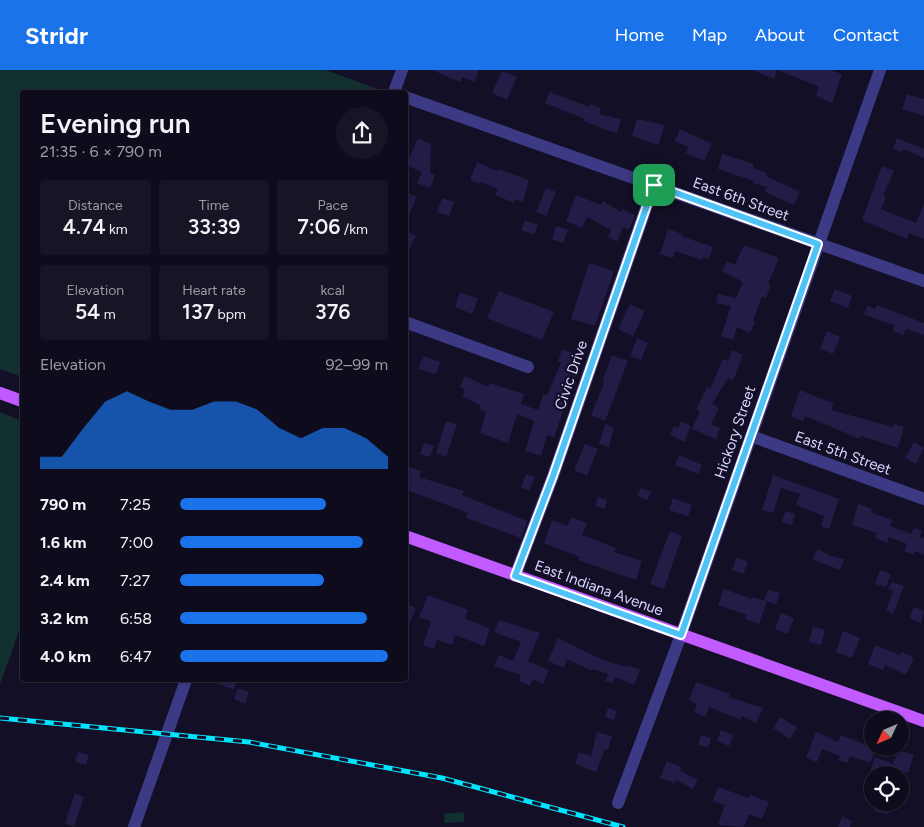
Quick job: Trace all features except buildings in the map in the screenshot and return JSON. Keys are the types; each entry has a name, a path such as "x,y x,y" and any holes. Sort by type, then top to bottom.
{"main road":[{"path":"0,394 20,400"},
{"name":"East Indiana Avenue","path":"408,537 924,721"}],"street":[{"path":"395,90 402,70"},
{"name":"Hickory Street","path":"618,803 681,635 880,70"},
{"name":"East 6th Street","path":"408,98 924,282"},
{"name":"Civic Drive","path":"515,576 553,476 654,185"},
{"path":"408,323 528,367"},
{"name":"East 5th Street","path":"751,436 924,499"},
{"path":"134,827 185,682"}],"green space":[{"path":"0,70 326,70 377,89 20,90 20,376 0,369"},
{"path":"0,412 20,420 20,629 0,684"},
{"path":"464,812 464,822 445,823 444,814"}],"railway":[{"path":"0,718 249,742 442,778 623,827"}],"route":[{"path":"654,185 818,244 681,635 515,576 553,476 654,185"}]}
